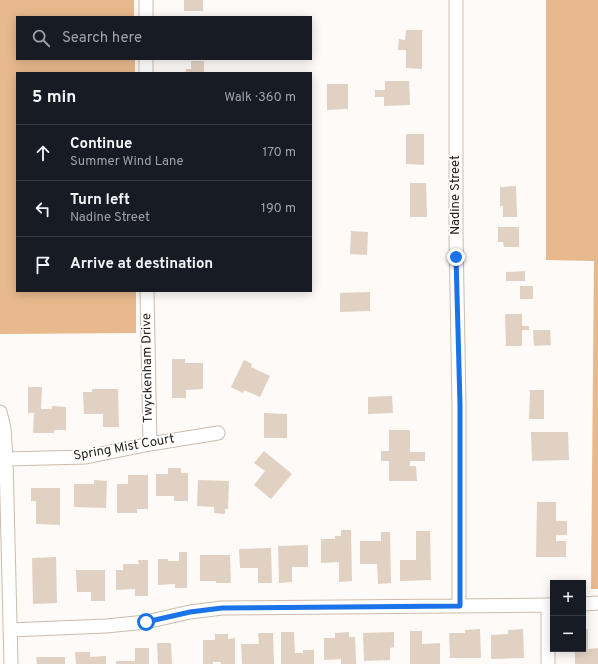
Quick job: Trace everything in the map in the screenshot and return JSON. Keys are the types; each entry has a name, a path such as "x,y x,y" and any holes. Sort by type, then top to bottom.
{"street":[{"path":"146,0 146,16"},
{"name":"Nadine Street","path":"456,0 456,234 460,405 460,606"},
{"path":"146,60 146,72"},
{"name":"Twyckenham Drive","path":"147,292 150,444"},
{"path":"0,412 4,433 6,459 11,664"},
{"name":"Spring Mist Court","path":"6,459 86,457 150,444 218,433"},
{"path":"586,604 598,603"},
{"path":"10,630 106,626 146,622 190,612 222,608 550,605 548,664"}],"shaded area":[{"path":"0,0 134,0 134,16 16,16 16,60 135,60 135,72 16,72 16,292 136,292 136,333 0,334"},
{"path":"546,0 598,0 598,589 591,589 594,261 546,260"}],"building":[{"path":"184,0 203,0 203,11 184,11"},
{"path":"406,30 422,30 422,69 406,68 406,50 398,50 399,39 405,40"},
{"path":"191,61 204,61 204,72 186,72 186,69 191,69"},
{"path":"385,81 409,81 410,105 384,106 384,97 375,97 375,90 385,90"},
{"path":"327,84 348,84 348,109 327,110"},
{"path":"406,134 424,134 424,165 406,164"},
{"path":"410,183 426,183 427,217 410,217"},
{"path":"516,186 517,217 503,217 503,206 500,206 500,187"},
{"path":"498,227 519,227 519,247 504,247 503,242 498,242"},
{"path":"351,231 368,232 367,255 350,254"},
{"path":"525,271 525,281 506,281 506,272"},
{"path":"520,286 533,286 533,299 520,299"},
{"path":"370,292 370,311 340,312 340,293"},
{"path":"505,314 522,314 522,326 529,326 529,330 522,330 522,346 506,346"},
{"path":"533,330 550,330 551,345 534,346"},
{"path":"172,359 185,359 185,363 203,363 203,389 186,390 186,398 172,398"},
{"path":"244,360 252,364 251,367 270,376 260,397 244,390 243,393 231,387"},
{"path":"28,387 42,387 41,409 52,409 52,406 66,407 66,430 54,430 54,433 33,433 34,413 28,413"},
{"path":"92,389 118,389 119,427 103,427 103,414 84,414 83,392 92,392"},
{"path":"530,390 544,390 544,419 529,419"},
{"path":"392,396 393,413 368,414 368,397"},
{"path":"264,413 287,414 287,438 264,438"},
{"path":"389,430 410,430 410,452 425,452 425,461 410,461 410,466 416,466 417,481 389,481 389,461 381,461 381,451 389,451"},
{"path":"531,432 568,432 569,460 532,461"},
{"path":"264,451 292,474 271,499 254,485 265,471 254,463"},
{"path":"168,468 181,468 181,473 188,473 188,501 174,501 174,496 156,496 156,474 168,474"},
{"path":"128,475 148,475 148,509 137,509 137,513 117,513 117,484 128,484"},
{"path":"94,480 107,481 106,508 74,507 74,484 94,484"},
{"path":"198,480 229,481 228,509 225,509 225,514 214,513 214,507 197,506"},
{"path":"31,488 60,488 60,525 36,524 36,501 31,501"},
{"path":"537,502 556,502 556,521 567,521 567,535 556,535 556,541 566,541 566,557 536,557"},
{"path":"341,530 351,530 352,581 339,582 339,562 321,563 321,539 335,539 335,536 341,536"},
{"path":"416,531 430,531 431,580 400,581 400,560 416,560"},
{"path":"381,532 390,532 391,583 378,584 377,564 360,564 360,541 381,541"},
{"path":"308,545 308,567 292,567 292,582 279,583 278,546"},
{"path":"271,548 272,583 258,583 258,568 240,568 239,549"},
{"path":"179,552 187,552 187,588 175,588 175,584 158,585 158,559 179,561"},
{"path":"200,555 230,555 231,583 200,581"},
{"path":"56,557 57,603 33,604 32,558"},
{"path":"138,560 148,560 148,596 135,596 135,589 116,590 116,570 123,570 123,564 139,564"},
{"path":"76,570 105,570 105,601 91,601 91,592 77,592"},
{"path":"480,629 481,658 450,658 449,633 465,633 465,630"},
{"path":"523,629 524,658 491,659 491,635 508,634 508,630"},
{"path":"586,629 588,629 588,649 598,648 598,664 575,664 575,652 586,652"},
{"path":"410,631 422,631 422,644 440,643 440,664 410,664"},
{"path":"281,632 294,632 295,653 303,653 303,650 314,650 314,664 281,664"},
{"path":"349,632 349,637 355,637 356,664 341,664 341,659 324,660 324,638 335,638 335,633"},
{"path":"394,632 394,647 390,648 390,660 364,661 363,633"},
{"path":"258,633 273,633 274,664 242,664 241,644 259,644"},
{"path":"215,634 228,634 228,639 235,638 235,664 221,664 221,662 213,662 213,664 203,664 203,640 215,640"},
{"path":"157,643 171,643 172,664 158,664"},
{"path":"135,648 149,648 149,664 116,664 116,661 135,661"},
{"path":"75,652 90,652 90,657 106,656 106,664 76,664"},
{"path":"36,657 65,657 65,664 37,664"}],"route":[{"path":"146,622 190,612 222,608 460,606 460,405 456,257"}]}
